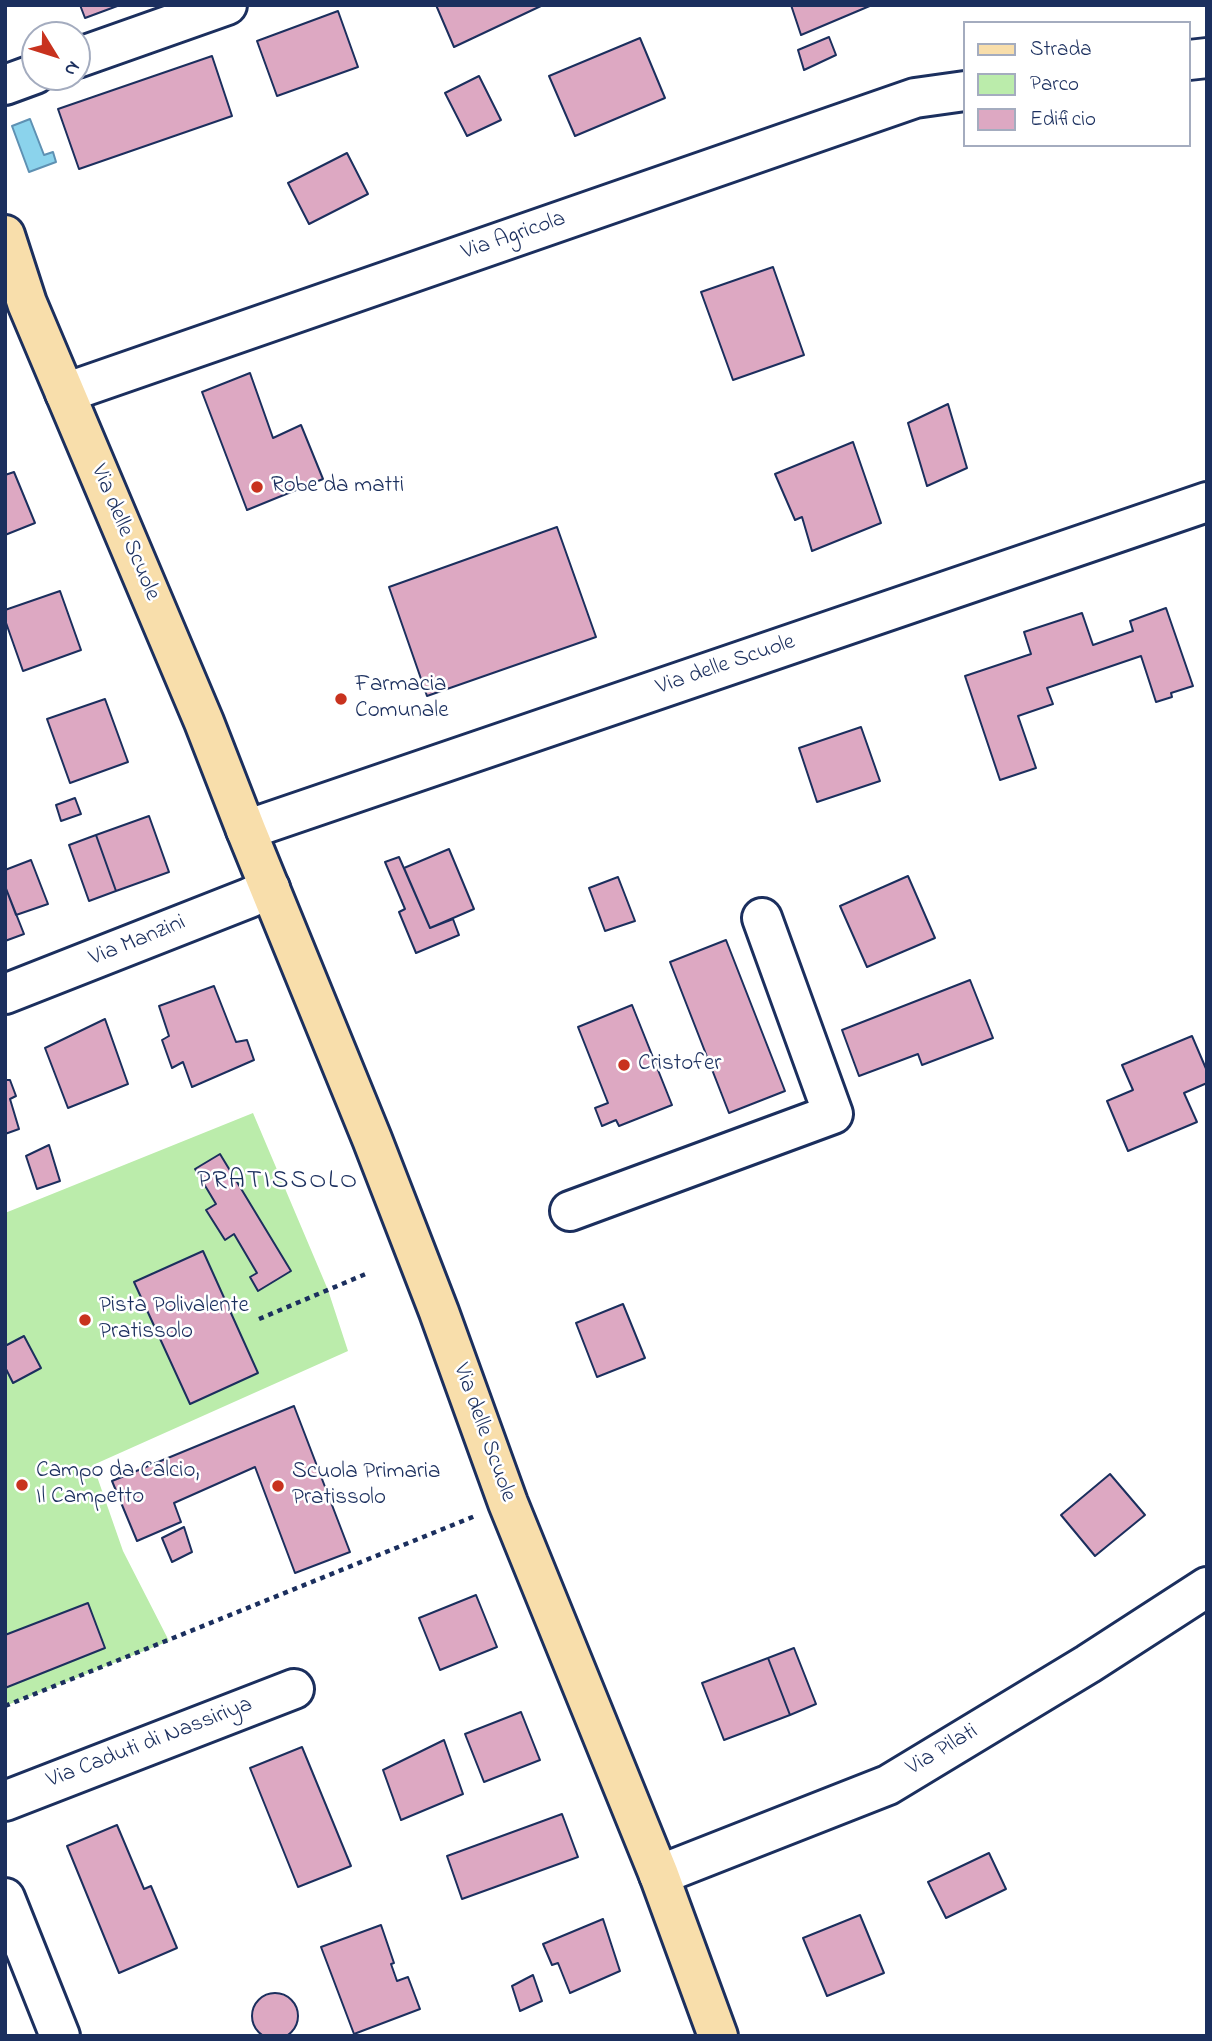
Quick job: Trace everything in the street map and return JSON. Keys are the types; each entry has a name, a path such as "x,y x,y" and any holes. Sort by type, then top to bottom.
{"main road":[{"name":"Via delle Scuole","path":"5,235 16,308 65,393 204,722 421,1266 508,1503 659,1875 718,2036"}],"street":[{"path":"91,53 227,5"},
{"name":"Via Agricola","path":"65,393 915,98 964,91"},
{"name":"Via delle Scuole","path":"246,830 1207,502"},
{"name":"Via Manzini","path":"5,994 270,888"},
{"path":"570,1211 833,1114 762,918"},
{"name":"Via Pilati","path":"659,1875 888,1785 1088,1664 1207,1587"},
{"name":"Via Caduti di Nassiriya","path":"5,1801 294,1689"},
{"path":"5,1898 60,2036"}],"path":[{"path":"259,1319 368,1273"},
{"path":"5,1706 482,1513"}],"green space":[{"path":"253,1113 328,1290 348,1351 93,1465 123,1551 169,1641 5,1706 5,1213"}],"water":[{"path":"30,119 44,155 53,152 56,162 29,172 12,126"}],"building":[{"path":"80,5 120,5 85,18"},
{"path":"436,5 543,5 454,47"},
{"path":"791,5 872,5 801,35"},
{"path":"338,11 358,67 277,96 257,41"},
{"path":"829,37 836,55 804,70 798,50"},
{"path":"640,38 665,98 575,136 549,76"},
{"path":"212,56 232,116 79,169 58,109"},
{"path":"479,76 501,120 467,136 445,93"},
{"path":"347,153 368,194 309,224 288,183"},
{"path":"773,267 804,355 733,380 701,292"},
{"path":"250,373 273,438 301,425 323,479 247,510 202,392"},
{"path":"948,404 967,468 927,486 908,423"},
{"path":"853,442 881,523 812,551 802,517 795,520 775,474"},
{"path":"14,472 35,523 5,535 5,475"},
{"path":"557,527 596,637 427,696 389,587"},
{"path":"60,591 81,650 23,671 5,620 5,610"},
{"path":"1166,608 1193,686 1171,693 1172,697 1156,702 1141,656 1047,688 1053,704 1018,716 1036,768 1000,780 965,676 1031,654 1024,632 1082,613 1093,645 1133,631 1130,621"},
{"path":"105,699 128,762 70,783 47,719"},
{"path":"861,727 880,781 817,802 799,748"},
{"path":"75,798 81,814 61,821 56,805"},
{"path":"149,816 169,872 116,891 96,835"},
{"path":"96,835 116,891 89,901 69,845"},
{"path":"449,849 474,909 430,928 404,868"},
{"path":"399,857 430,928 453,919 459,935 416,953 399,912 405,909 385,862"},
{"path":"31,860 48,904 16,915 5,886 5,870"},
{"path":"908,876 935,938 867,967 840,906"},
{"path":"618,877 635,921 605,931 589,888"},
{"path":"5,886 24,934 5,941"},
{"path":"726,940 785,1091 729,1113 670,962"},
{"path":"970,980 993,1038 922,1065 918,1054 859,1076 842,1030"},
{"path":"214,986 236,1042 247,1040 254,1060 192,1087 183,1062 172,1068 162,1040 169,1036 159,1006"},
{"name":"Cristofer","path":"632,1005 672,1105 619,1126 616,1120 602,1126 595,1108 608,1103 578,1027"},
{"path":"105,1019 128,1084 68,1108 45,1048"},
{"path":"1192,1036 1207,1071 1207,1083 1184,1093 1197,1122 1128,1151 1107,1101 1133,1090 1122,1065"},
{"path":"5,1080 10,1080 16,1096 10,1099 19,1129 5,1134"},
{"path":"49,1145 60,1181 37,1189 26,1156"},
{"path":"220,1154 291,1271 258,1291 250,1277 257,1273 234,1234 225,1240 206,1210 216,1204 195,1169"},
{"path":"203,1251 258,1373 190,1404 134,1282"},
{"path":"623,1304 645,1358 597,1377 576,1323"},
{"path":"24,1336 41,1368 13,1383 5,1367 5,1346"},
{"path":"294,1406 350,1552 295,1573 255,1467 174,1503 181,1522 137,1541 112,1481"},
{"path":"1110,1474 1145,1515 1095,1556 1061,1515"},
{"path":"184,1527 192,1552 172,1562 162,1538"},
{"path":"476,1595 497,1647 440,1670 419,1618"},
{"path":"88,1603 105,1648 5,1688 5,1635"},
{"path":"794,1648 816,1704 790,1715 768,1658"},
{"path":"768,1658 790,1715 724,1740 702,1683"},
{"path":"521,1712 540,1760 484,1782 465,1734"},
{"path":"444,1740 463,1794 401,1820 383,1770"},
{"path":"302,1747 351,1866 298,1887 250,1768"},
{"path":"562,1814 578,1857 462,1899 447,1856"},
{"path":"117,1825 144,1889 151,1886 177,1948 119,1973 67,1846"},
{"path":"989,1853 1006,1889 946,1918 928,1882"},
{"path":"860,1915 884,1973 827,1996 803,1938"},
{"path":"603,1919 620,1971 570,1993 558,1963 552,1965 543,1944"},
{"path":"381,1925 397,1981 408,1977 420,2009 354,2034 321,1947"},
{"path":"533,1975 542,2001 520,2011 512,1986"},
{"path":"275,1993 291,2000 298,2016 291,2032 275,2039 259,2032 252,2016 259,2000"}],"place":[{"name":"Robe da matti","path":"257,487"},
{"name":"Farmacia Comunale","path":"341,699"},
{"name":"Cristofer","path":"624,1065"},
{"name":"Pista Polivalente Pratissolo","path":"85,1320"},
{"name":"Campo da Calcio, Il Campetto","path":"22,1485"},
{"name":"Scuola Primaria Pratissolo","path":"278,1486"}],"district":[{"name":"PRATISSOLO","path":"278,1183"}]}
